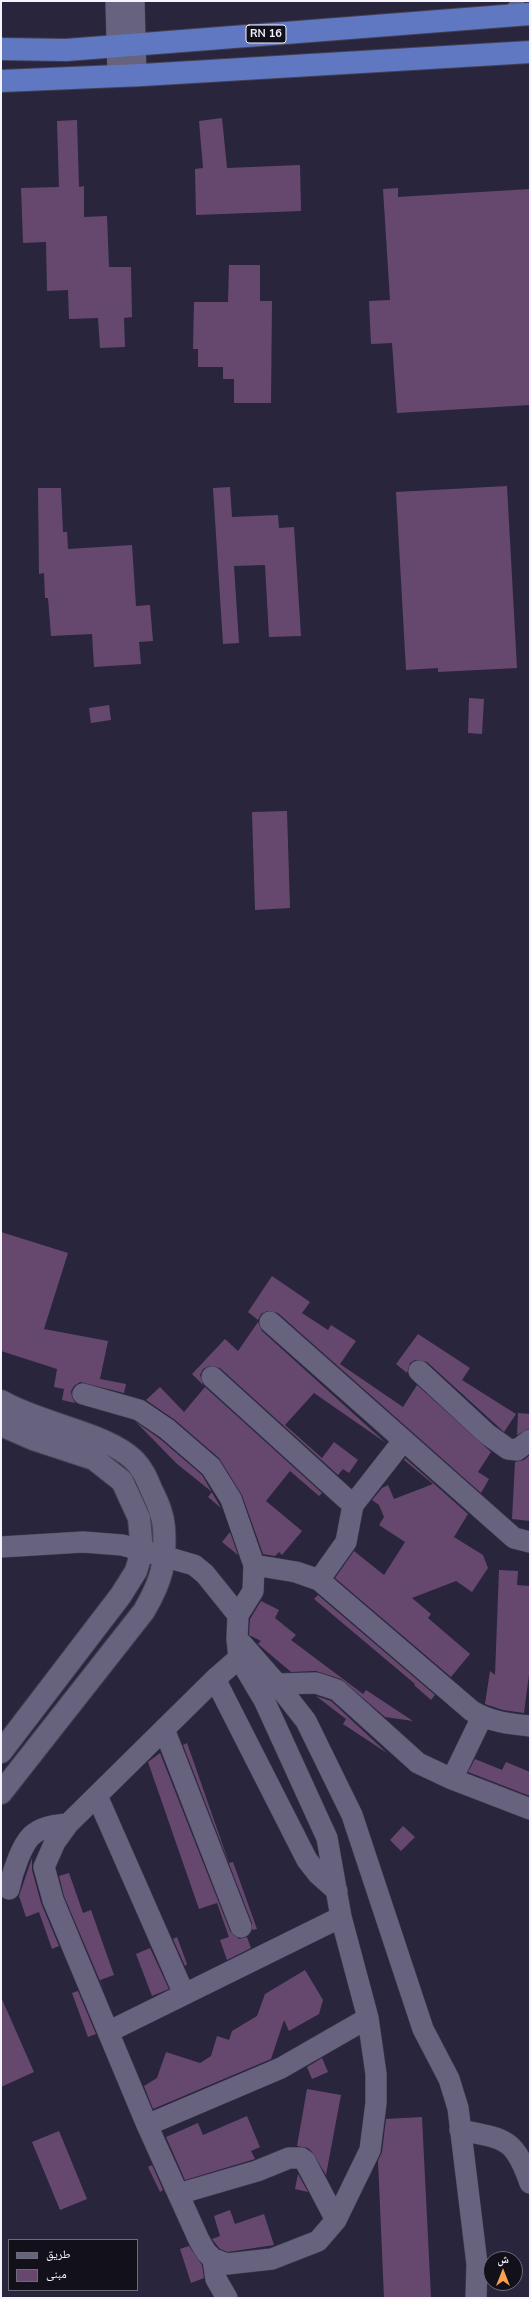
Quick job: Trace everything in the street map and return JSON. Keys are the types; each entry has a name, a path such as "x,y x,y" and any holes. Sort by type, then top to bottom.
{"highway":[{"name":"RN 16","path":"1,49 66,50 512,8 530,14"},
{"path":"1,81 127,76 530,52"}],"street":[{"path":"116,1 125,45 127,76"},
{"path":"125,45 134,1"},
{"path":"270,1322 514,1538 530,1542"},
{"path":"419,1371 487,1434 508,1449 517,1450 530,1440"},
{"path":"212,1377 353,1505"},
{"path":"83,1394 139,1410 167,1430 211,1467 231,1500 254,1565 253,1591 238,1615 238,1649 315,1808 327,1838 341,1917 368,2018 376,2074 376,2104 370,2150 336,2220 318,2241 272,2259 227,2264 213,2259 206,2252 199,2240 147,2125 53,1900 44,1867 55,1842 68,1824 215,1679 238,1649"},
{"path":"1,1401 18,1412 105,1442 133,1458 143,1470 163,1514 166,1557 157,1589 144,1611 1,1793"},
{"path":"1,1425 33,1439 94,1459 122,1481 139,1518 142,1551 136,1571 121,1595 1,1752"},
{"path":"319,1580 344,1547 353,1505 403,1441"},
{"path":"1,1547 83,1542 122,1545 194,1565 205,1574 238,1615"},
{"path":"254,1565 296,1572 319,1580 472,1711 482,1717 503,1724 530,1726"},
{"path":"238,1649 277,1684 306,1721 352,1815 423,2029 449,2079 458,2108 477,2264 476,2298"},
{"path":"215,1679 307,1860 318,1874 337,1891"},
{"path":"277,1684 316,1683 337,1690 418,1763 452,1779 530,1809"},
{"path":"452,1779 482,1717"},
{"path":"164,1729 241,1927"},
{"path":"97,1796 184,1994"},
{"path":"9,1889 13,1870 34,1834 45,1828 68,1824"},
{"path":"108,2032 341,1917"},
{"path":"147,2125 281,2068 368,2018"},
{"path":"460,2130 502,2139 515,2149 522,2159 530,2183"},
{"path":"178,2194 257,2171 289,2158 301,2158 305,2161 336,2220"},
{"path":"213,2259 216,2279 227,2298"}],"building":[{"path":"222,118 227,168 300,165 301,211 196,215 195,169 203,168 199,121"},
{"path":"77,120 79,187 84,186 84,217 107,216 109,267 131,267 132,317 124,318 125,347 100,348 98,318 69,319 68,290 47,291 46,242 23,243 21,188 59,187 57,121"},
{"path":"398,188 398,197 530,189 530,405 397,413 392,343 371,344 369,301 390,300 383,189"},
{"path":"229,265 260,265 260,301 272,301 271,403 234,403 234,379 223,379 223,367 198,367 198,349 193,349 194,302 228,302"},
{"path":"507,486 517,668 438,672 438,668 406,670 396,492"},
{"path":"230,487 232,517 278,515 279,528 294,527 301,636 269,637 265,565 234,566 239,643 223,644 213,488"},
{"path":"38,488 61,488 63,532 67,532 68,549 132,545 136,606 150,605 153,641 139,642 141,664 94,667 92,634 51,636 48,598 45,598 44,573 39,574"},
{"path":"469,698 484,699 482,734 468,733"},
{"path":"109,705 111,720 91,723 89,708"},
{"path":"287,811 290,908 255,910 252,812"},
{"path":"1,1232 68,1253 44,1329 108,1341 100,1379 126,1384 124,1393 80,1382 74,1386 71,1391 75,1403 62,1400 64,1389 54,1387 57,1369 1,1351"},
{"path":"272,1276 310,1302 302,1313 328,1330 331,1325 356,1341 340,1364 403,1407 417,1385 491,1452 478,1472 489,1479 481,1493 278,1313 267,1311 261,1314 258,1320 248,1312"},
{"path":"258,1322 262,1331 386,1443 314,1393 285,1425 322,1458 334,1442 358,1460 349,1473 343,1469 338,1475 220,1368 209,1366 203,1369 200,1375 203,1385 192,1374 225,1339 238,1351"},
{"path":"418,1334 470,1368 462,1380 516,1414 504,1432 427,1362 415,1360 410,1363 407,1373 396,1364"},
{"path":"160,1387 184,1412 205,1387 322,1493 319,1496 290,1471 266,1501 302,1531 282,1555 279,1552 275,1556 263,1554 242,1495 219,1458 175,1420 146,1400"},
{"path":"518,1413 530,1414 530,1428 517,1435"},
{"path":"136,1422 160,1439 202,1475 212,1492 176,1463"},
{"path":"530,1455 530,1521 512,1519 515,1462 524,1460"},
{"path":"405,1458 468,1514 454,1537 483,1555 488,1568 472,1592 456,1581 412,1598 431,1614 428,1618 470,1654 451,1677 335,1578 354,1551 384,1575 405,1542 379,1525 384,1517 379,1505 372,1500 382,1488 388,1485 394,1499 433,1484 404,1460"},
{"path":"212,1492 221,1508 208,1497"},
{"path":"230,1532 238,1555 222,1542"},
{"path":"499,1570 518,1571 517,1585 530,1586 530,1667 524,1713 503,1710 485,1704 490,1671 495,1675"},
{"path":"318,1595 435,1695 431,1700 414,1685 415,1684 314,1599"},
{"path":"261,1601 279,1610 275,1618 296,1635 291,1640 363,1694 366,1690 413,1721 385,1717 341,1679 316,1671 291,1672 258,1644 261,1641 249,1635 250,1619"},
{"path":"316,1696 331,1701 387,1753 343,1724 346,1719"},
{"path":"187,1743 229,1863 233,1862 257,1929 252,1930 252,1923 183,1745"},
{"path":"160,1753 230,1931 239,1939 247,1937 251,1948 227,1960 220,1940 229,1937 217,1903 199,1909 148,1762"},
{"path":"475,1759 502,1770 506,1762 530,1772 530,1796 468,1772"},
{"path":"403,1826 415,1837 401,1851 390,1840"},
{"path":"32,1858 32,1870 41,1903 59,1946 52,1949 39,1912 26,1917 19,1896"},
{"path":"69,1873 83,1913 91,1910 114,1975 100,1980 106,1995 64,1896 59,1876"},
{"path":"177,1937 187,1964 185,1966 173,1939"},
{"path":"150,1948 169,1989 152,1996 136,1954"},
{"path":"305,1970 323,2000 319,2014 289,2031 284,2020 271,2059 153,2109 144,2086 157,2078 166,2052 200,2063 211,2056 217,2036 229,2040 232,2031 257,2016 265,1994"},
{"path":"78,1991 96,2034 88,2037 72,1993"},
{"path":"1,1997 34,2072 1,2087"},
{"path":"322,2058 328,2072 312,2079 307,2067"},
{"path":"307,2089 341,2095 326,2175 308,2148 297,2146"},
{"path":"247,2116 260,2147 251,2151 255,2159 185,2180 166,2137 198,2123 203,2135"},
{"path":"422,2117 431,2298 384,2298 378,2161 382,2152 386,2119"},
{"path":"59,2131 87,2199 60,2210 32,2142"},
{"path":"152,2165 163,2190 160,2192 148,2167"},
{"path":"298,2174 308,2192 295,2189"},
{"path":"230,2210 235,2224 264,2214 274,2245 228,2252 220,2249 212,2239 220,2236 214,2216"},
{"path":"189,2246 202,2265 204,2278 191,2283 180,2249"}]}
